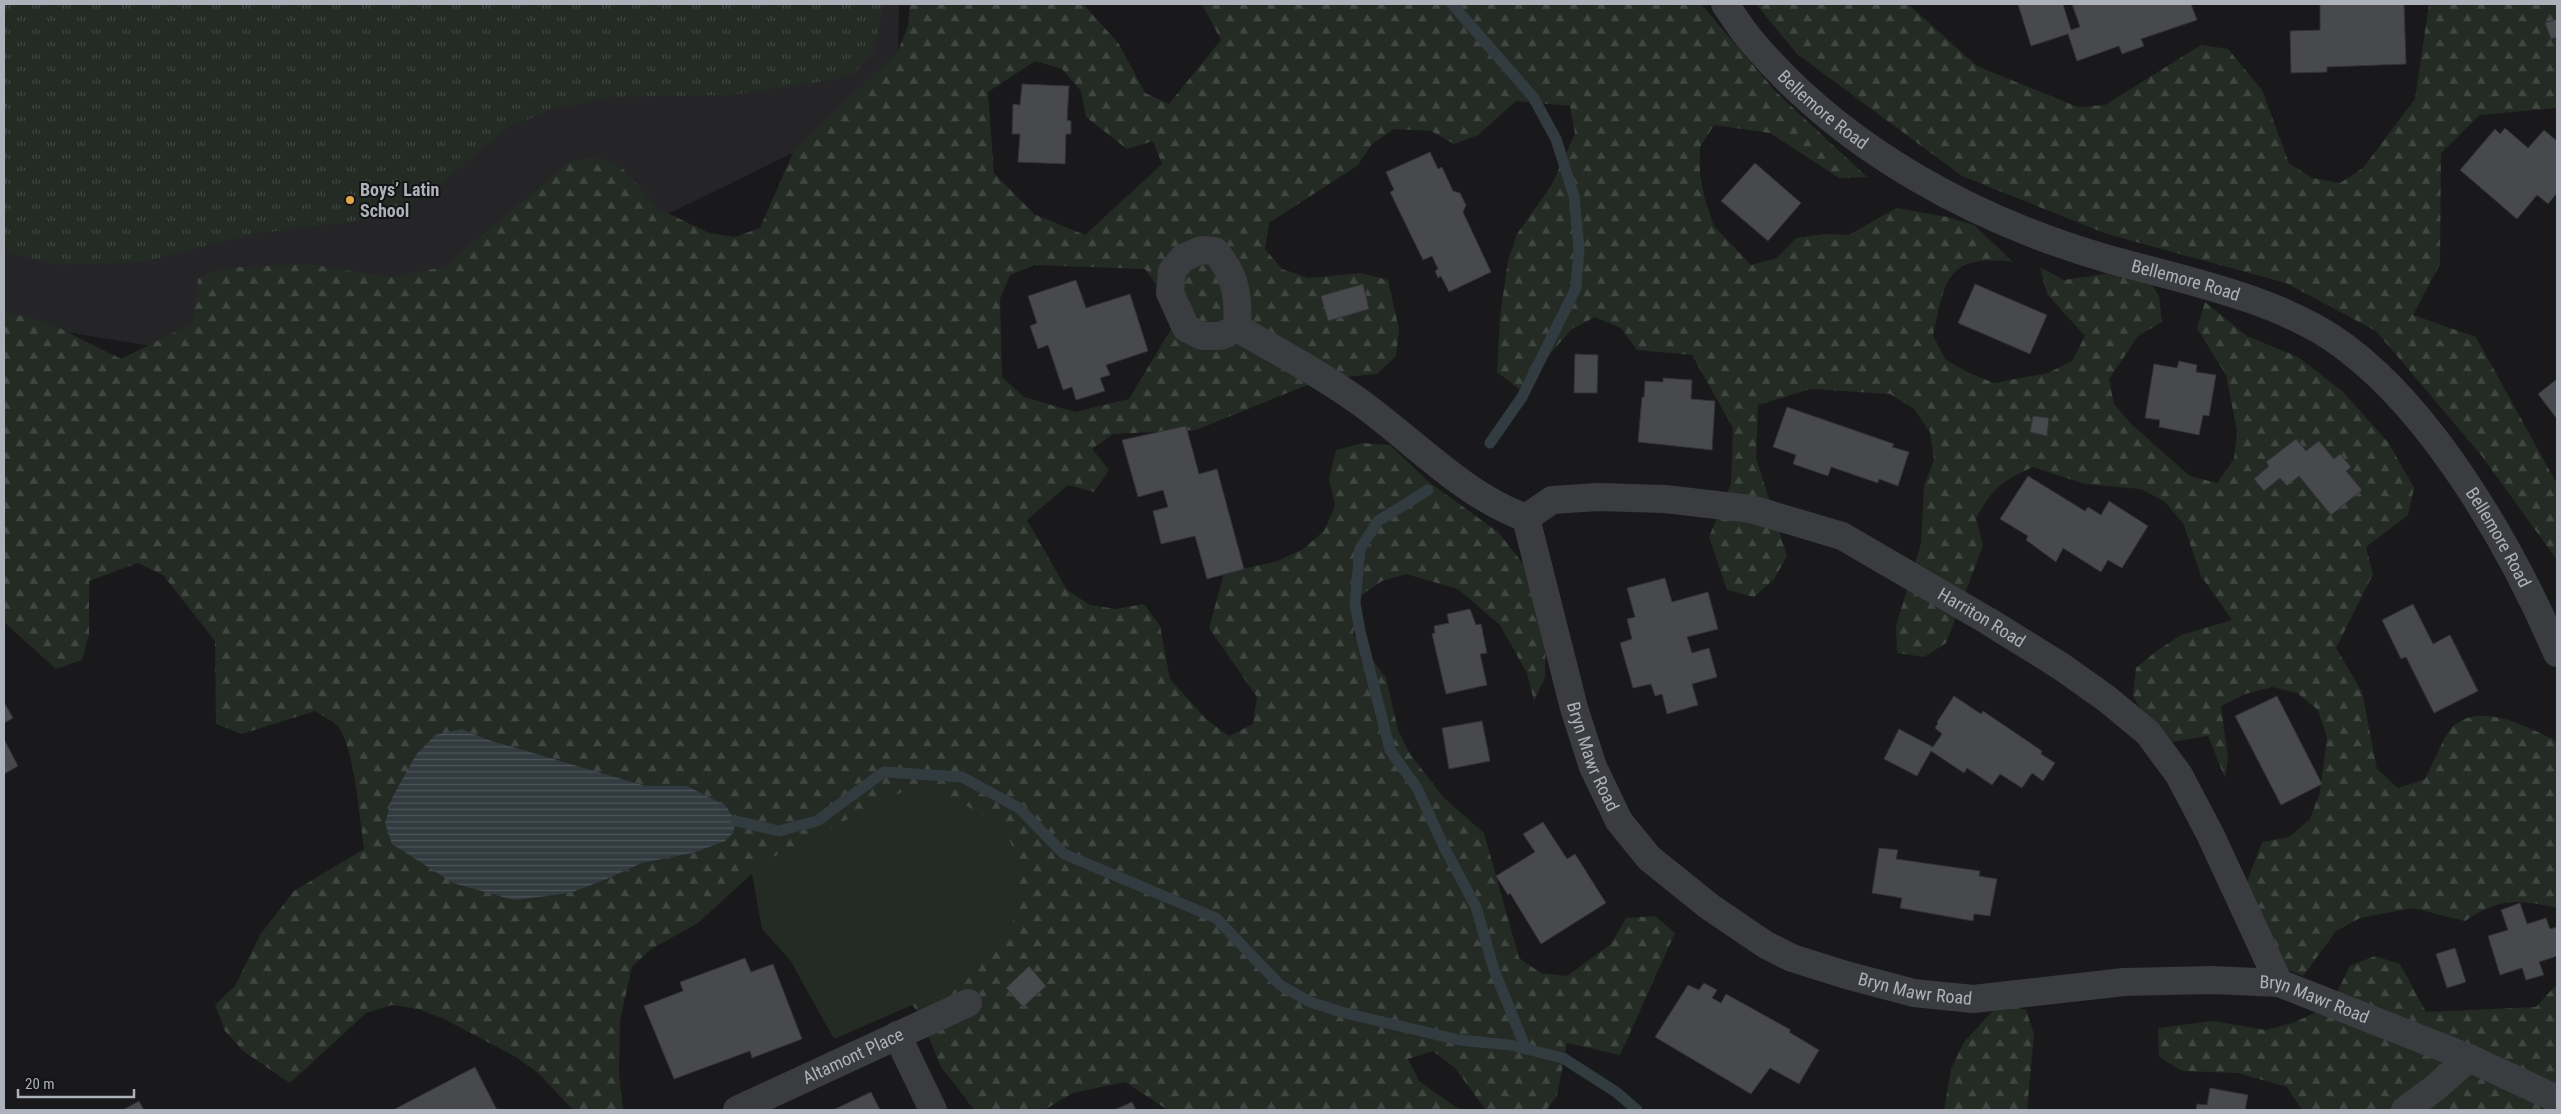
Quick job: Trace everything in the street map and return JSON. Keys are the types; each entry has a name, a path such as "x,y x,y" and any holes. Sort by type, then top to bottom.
{"street":[{"name":"Bellemore Road","path":"1725,4 1752,43 1795,88 1844,131 1948,195 2008,224 2080,251 2252,300 2314,328 2344,345 2374,370 2411,410 2470,490 2509,554 2557,653"},
{"path":"1237,328 1294,360 1361,403 1431,459 1502,509 1526,518"},
{"name":"Harriton Road","path":"1526,518 1552,500 1598,496 1665,499 1752,509 1842,536 1988,621 2062,667 2107,699 2148,733 2179,775 2279,983"},
{"name":"Bryn Mawr Road","path":"1526,518 1574,708 1593,767 1619,821 1649,858 1710,906 1766,945 1792,958 1914,993 1973,999 2124,982 2212,980 2279,983 2469,1058 2557,1099"},
{"name":"Altamont Place","path":"737,1110 968,1003"},
{"path":"897,1035 933,1110"},
{"path":"2405,1110 2436,1088 2469,1058"}],"shaded area":[{"name":"Boys’ Latin School","path":"4,4 899,4 897,102 384,353 254,363 4,322"},
{"path":"462,729 489,740 646,786 687,786 725,805 736,821 733,833 725,841 693,853 642,863 570,893 514,900 453,883 392,844 385,823 393,796 416,755 435,735"}],"green space":[{"name":"Boys’ Latin School","path":"4,4 884,4 874,52 856,72 834,80 731,95 610,97 553,109 507,128 428,194 380,218 253,234 143,262 58,265 4,251"},
{"path":"910,4 1084,5 1119,44 1145,93 1169,104 1221,40 1202,4 1701,4 1776,92 1867,177 1839,178 1770,133 1714,125 1700,147 1700,174 1705,200 1714,226 1751,265 1777,258 1796,238 1823,234 1849,235 1896,208 1947,217 1974,225 2013,262 1974,262 1961,267 1952,275 1941,300 1933,336 1946,360 1969,373 1994,383 2048,373 2072,361 2085,336 2047,294 2040,267 2064,280 2118,272 2145,274 2159,296 2162,322 2138,336 2109,379 2114,404 2131,424 2190,476 2217,483 2234,459 2237,431 2226,375 2197,328 2205,302 2247,336 2298,357 2342,391 2388,442 2414,488 2408,515 2366,547 2373,574 2336,648 2362,692 2377,769 2398,788 2425,779 2452,727 2463,720 2476,716 2502,718 2553,739 2557,744 2557,908 2520,902 2499,904 2477,913 2465,921 2413,908 2360,918 2336,931 2303,976 2278,966 2242,895 2262,842 2289,837 2310,819 2320,792 2327,737 2318,710 2297,693 2272,687 2245,694 2221,706 2228,758 2225,778 2208,736 2158,744 2133,695 2136,668 2158,650 2181,635 2232,620 2201,576 2183,523 2164,501 2141,489 2085,484 2033,467 2006,481 1993,492 1976,518 1983,546 1946,643 1924,657 1897,653 1896,626 1921,544 1924,486 1934,460 1930,432 1914,409 1890,394 1811,389 1758,405 1756,458 1787,556 1774,579 1754,597 1727,590 1709,537 1731,484 1733,428 1692,355 1637,350 1621,328 1595,317 1572,329 1519,389 1497,372 1500,316 1508,261 1517,234 1551,186 1575,134 1570,106 1516,101 1478,135 1454,144 1431,131 1394,129 1372,144 1357,166 1269,223 1265,249 1282,269 1308,278 1361,273 1388,280 1399,329 1396,356 1377,374 1322,379 1196,430 1113,434 1092,449 1109,470 1094,492 1068,485 1027,520 1067,590 1090,605 1116,609 1144,604 1160,626 1170,679 1206,719 1229,736 1253,724 1257,697 1209,628 1224,573 1278,561 1303,549 1324,531 1335,506 1329,478 1336,450 1363,443 1390,445 1430,483 1498,532 1531,574 1546,624 1545,677 1534,701 1527,673 1500,625 1458,589 1406,574 1382,581 1360,596 1353,634 1386,678 1398,730 1410,754 1444,798 1484,833 1519,958 1541,973 1567,976 1611,944 1626,918 1655,916 1675,933 1620,1055 1567,1043 1557,1096 1546,1110 1486,1110 1455,1068 1433,1051 1408,1059 1419,1081 1460,1110 1168,1110 1125,1082 1073,1093 1044,1110 974,1109 941,1067 920,1016 904,992 757,869 698,923 651,949 632,967 620,1020 619,1073 623,1110 573,1110 538,1073 516,1057 444,1019 418,1009 392,1005 366,1013 290,1083 243,1051 225,1031 215,1005 235,986 260,935 294,891 364,849 356,788 345,741 338,726 315,711 242,734 216,724 215,641 163,575 138,563 89,581 89,635 82,660 56,669 4,622 4,311 49,323 121,359 193,323 198,279 224,268 307,264 390,277 444,267 571,161 599,157 623,169 659,209 709,233 735,237 760,228 795,148 897,53 908,26","holes":["1035,61 1062,69 1081,91 1086,117 1127,149 1153,141 1162,164 1085,235 1034,214 994,173 988,92","1035,265 1145,269 1168,301 1171,329 1129,399 1075,412 1024,397 1002,377 1000,299 1010,275","462,729 489,740 646,786 687,786 725,805 736,821 694,853 642,863 607,879 385,823 388,816"]},
{"path":"1756,4 1908,4 1977,66 2078,107 2105,105 2201,45 2228,49 2262,90 2289,163 2312,178 2340,183 2363,168 2415,99 2429,4 2557,4 2557,108 2480,115 2441,153 2440,264 2413,315 2476,337 2557,484 2557,560 2481,455 2376,331 2286,283 2107,234 1962,176 1797,54"},
{"path":"924,781 1005,828 1019,865 1017,915 965,982 834,1039 790,960 762,929 751,868"},
{"path":"2375,956 2400,964 2426,1012 2536,1007 2557,984 2557,1110 2302,1110 2287,1087 2238,1073 2182,1071 2159,1057 2158,1028 2213,1021 2266,1030 2293,1023 2318,1011 2337,992 2350,966"},
{"path":"2001,1002 2026,1010 2034,1034 2027,1110 1944,1110 1951,1069 1964,1042"}],"building":[{"path":"2018,4 2063,4 2071,30 2080,27 2072,4 2191,4 2197,20 2141,39 2144,46 2122,54 2119,46 2077,61 2068,34 2031,46"},
{"path":"2320,4 2404,4 2406,64 2327,67 2327,72 2291,73 2290,31 2320,30"},
{"path":"2557,19 2557,37 2551,39 2545,23"},
{"path":"1022,84 1069,86 1067,120 1071,121 1071,134 1066,134 1065,164 1018,162 1020,134 1012,134 1013,104 1020,105"},
{"path":"2505,128 2528,148 2544,130 2557,141 2557,193 2548,204 2537,195 2517,219 2460,170 2495,129 2500,134"},
{"path":"1430,152 1438,169 1442,167 1453,191 1460,193 1466,205 1463,212 1491,272 1449,292 1441,276 1438,278 1435,271 1438,269 1432,256 1423,260 1390,192 1394,190 1386,172"},
{"path":"1755,163 1801,203 1768,241 1721,201"},
{"path":"1076,280 1086,308 1130,294 1148,351 1106,365 1110,375 1100,378 1105,391 1076,400 1072,387 1063,390 1048,345 1038,349 1030,326 1037,323 1028,296"},
{"path":"1363,284 1369,309 1328,321 1321,296"},
{"path":"1975,284 2047,315 2030,354 1958,323"},
{"path":"1575,354 1598,355 1597,393 1574,393"},
{"path":"2179,361 2197,365 2196,372 2216,375 2209,416 2203,415 2199,435 2159,427 2160,420 2145,418 2154,364 2177,368"},
{"path":"1663,378 1692,380 1691,399 1715,401 1712,450 1638,442 1645,381 1663,382"},
{"path":"2557,379 2557,419 2538,394"},
{"path":"1787,407 1894,444 1892,447 1909,452 1898,486 1879,479 1878,483 1831,467 1828,476 1793,464 1796,455 1773,447"},
{"path":"2033,416 2049,418 2047,436 2030,432"},
{"path":"1186,426 1199,474 1217,469 1244,569 1207,579 1195,536 1161,544 1153,511 1168,507 1163,490 1138,497 1122,440"},
{"path":"2296,439 2306,451 2319,441 2334,459 2340,454 2351,467 2346,471 2362,490 2331,515 2299,476 2287,486 2280,478 2264,491 2254,479 2269,466 2266,462"},
{"path":"2028,476 2085,511 2088,507 2101,515 2109,501 2148,526 2122,568 2108,560 2101,572 2063,548 2056,562 2026,540 2028,536 2000,519"},
{"path":"1665,578 1672,602 1708,592 1718,629 1687,637 1692,653 1709,648 1717,677 1692,684 1698,705 1667,714 1662,694 1655,696 1651,684 1633,688 1620,643 1632,639 1627,619 1635,617 1627,588"},
{"path":"2413,604 2433,644 2450,635 2478,691 2434,713 2406,657 2401,659 2382,620"},
{"path":"1470,609 1476,625 1481,624 1487,653 1480,654 1487,685 1446,694 1432,634 1435,633 1434,626 1449,623 1447,614"},
{"path":"1954,696 1981,714 1983,711 2042,751 2041,754 2055,763 2043,781 2032,773 2022,788 2000,774 1992,785 1967,768 1964,773 1931,751 1917,776 1884,759 1899,729 1933,747 1942,734 1935,728 1937,722"},
{"path":"2277,696 2322,784 2281,805 2235,716"},
{"path":"4,702 13,718 4,723"},
{"path":"1482,721 1490,761 1449,769 1442,728"},
{"path":"4,739 18,766 4,774"},
{"path":"1543,822 1567,859 1575,854 1606,903 1541,944 1510,893 1508,895 1496,876 1535,852 1523,834"},
{"path":"1879,848 1898,850 1896,859 1980,871 1979,876 1997,879 1990,916 1974,914 1973,921 1900,908 1902,898 1872,893"},
{"path":"2520,903 2527,924 2546,918 2550,929 2557,927 2557,956 2539,962 2544,975 2526,980 2522,968 2500,975 2488,936 2508,930 2501,910"},
{"path":"2455,948 2466,982 2447,988 2436,954"},
{"path":"745,958 751,972 773,964 802,1039 752,1058 750,1051 674,1079 644,1006 683,991 680,982"},
{"path":"1029,966 1046,986 1023,1007 1006,988"},
{"path":"1704,983 1717,990 1712,998 1721,1003 1726,994 1791,1030 1789,1032 1819,1050 1799,1084 1770,1068 1751,1094 1655,1037 1688,985 1699,990"},
{"path":"475,1067 497,1110 393,1110"},
{"path":"2210,1088 2248,1095 2245,1110 2196,1110 2197,1104 2207,1105"},
{"path":"871,1092 880,1110 833,1110"},
{"path":"139,1101 144,1110 123,1110"},
{"path":"1132,1102 1136,1110 1114,1110"}],"waterway":[{"path":"1452,4 1533,97 1556,139 1574,196 1579,249 1576,288 1522,397 1490,443"},
{"path":"1428,490 1378,521 1360,549 1355,603 1360,631 1390,750 1417,788 1445,849 1476,907 1494,970 1526,1049"},
{"path":"736,821 779,831 817,821 884,772 962,777 1019,808 1064,854 1216,918 1280,985 1310,1002 1345,1013 1459,1040 1510,1045 1563,1058 1616,1092 1637,1110"}],"place":[{"name":"Boys’ Latin School","path":"350,200"}]}
